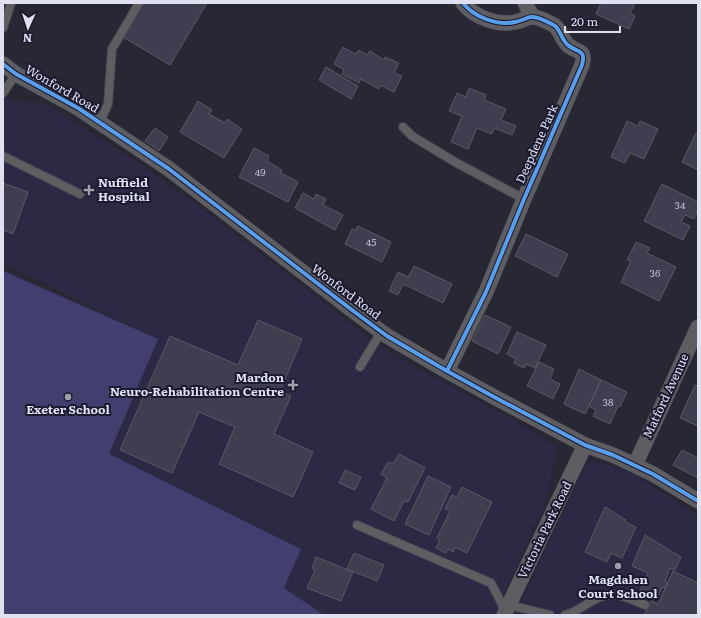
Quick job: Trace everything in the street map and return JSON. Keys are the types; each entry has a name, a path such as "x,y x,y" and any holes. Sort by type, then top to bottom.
{"street":[{"name":"Deepdene Park","path":"447,371 486,292 524,199 568,100 584,58 583,54 568,45 555,26 528,10 515,22 492,22 467,9 462,3"},
{"name":"Wonford Road","path":"3,64 16,74 78,108 168,169 381,332 447,371 585,445 635,464 698,502"},
{"name":"Matford Avenue","path":"635,464 698,327"},
{"name":"Victoria Park Road","path":"506,611 585,445"}],"lane":[{"path":"3,28 11,3"},
{"path":"100,122 108,104 112,49 139,3"},
{"path":"3,93 16,74"},
{"path":"403,127 412,136 455,162 524,199"},
{"path":"3,156 80,194"},
{"path":"360,367 381,332"},
{"path":"357,525 491,583 506,611 550,615"},
{"path":"565,615 574,612 598,597 610,594 618,594 645,605"}],"shaded area":[{"path":"3,94 14,101 46,104 138,163 214,218 389,353 506,416 558,448 546,501 495,615 3,615 3,269 139,330 3,263"},
{"name":"Exeter School","path":"3,271 158,339 109,454 301,549 284,588 324,615 3,615"},
{"name":"Magdalen Court School","path":"593,462 627,470 698,516 698,615 515,615 584,467"}],"building":[{"path":"143,3 207,3 170,65 123,37"},
{"path":"601,3 635,3 630,13 635,16 629,29 596,14"},
{"path":"343,47 355,54 359,50 367,55 370,51 384,60 385,57 399,63 394,73 402,76 394,92 380,85 379,89 361,79 359,83 342,74 344,70 334,64"},
{"path":"326,67 358,86 351,99 319,80"},
{"path":"469,88 486,95 484,100 506,109 501,120 516,126 512,135 494,128 492,134 477,128 468,149 451,142 462,116 449,111 457,93 466,97"},
{"path":"198,101 212,110 209,114 225,123 227,119 242,129 224,158 180,132"},
{"path":"627,121 638,126 640,121 658,129 644,159 630,153 625,163 611,157"},
{"path":"155,128 168,137 159,151 145,141"},
{"path":"696,133 698,134 698,170 682,162"},
{"path":"254,148 269,156 267,161 282,170 281,173 298,182 288,202 239,177"},
{"path":"3,183 28,192 13,234 3,230"},
{"path":"662,184 698,202 698,210 694,219 685,215 681,222 690,226 683,240 644,221"},
{"path":"303,193 314,199 316,194 326,199 323,205 343,215 335,230 295,208"},
{"path":"358,226 391,242 382,262 345,244 352,229 356,230"},
{"path":"526,234 568,254 557,277 515,256"},
{"path":"636,242 650,248 647,253 676,267 659,301 621,282 631,261 627,260"},
{"path":"414,266 452,284 443,303 403,284 398,295 389,291 398,272 408,277"},
{"path":"485,315 511,327 498,354 472,341"},
{"path":"258,320 302,339 280,391 291,396 274,434 313,452 293,497 219,464 235,427 199,412 172,473 120,450 170,336 238,365"},
{"path":"517,332 546,345 535,368 526,364 524,368 514,363 516,359 507,354"},
{"path":"539,362 554,369 550,379 560,384 553,399 527,386"},
{"path":"579,369 601,380 585,414 564,404"},
{"path":"601,380 627,392 620,407 618,406 610,424 593,416 596,410 589,406"},
{"path":"695,385 698,386 698,426 680,418"},
{"path":"682,450 698,458 698,478 673,465"},
{"path":"399,454 425,468 408,502 404,501 394,521 371,509 387,478 381,474 388,462 393,464"},
{"path":"345,470 361,477 355,490 339,483"},
{"path":"428,476 451,487 429,535 405,524"},
{"path":"462,487 492,502 467,553 455,547 453,552 448,549 446,553 436,548 440,540 437,538 450,511 445,509 452,495 457,497"},
{"path":"605,507 626,520 625,522 636,527 622,558 611,553 607,562 585,552"},
{"path":"645,535 681,557 675,570 670,568 665,581 667,582 665,588 662,587 657,598 640,591 648,573 632,566"},
{"path":"354,553 384,565 377,581 347,569"},
{"path":"316,557 353,572 341,601 307,588 315,570 312,568"},
{"path":"673,571 698,583 698,615 644,615 651,601 658,604"}],"cycle path":[{"path":"447,371 486,292 583,60 581,52 569,46 557,28 550,23 533,17 515,22 501,23 480,16 463,3"},
{"path":"3,64 16,74 78,108 169,169 387,336 496,398 585,445 613,455 653,474 698,501"}],"place":[{"name":"Nuffield Hospital","path":"89,190"},
{"name":"Mardon Neuro-Rehabilitation Centre","path":"293,385"},
{"name":"Exeter School","path":"68,397"},
{"name":"Magdalen Court School","path":"618,566"}]}
